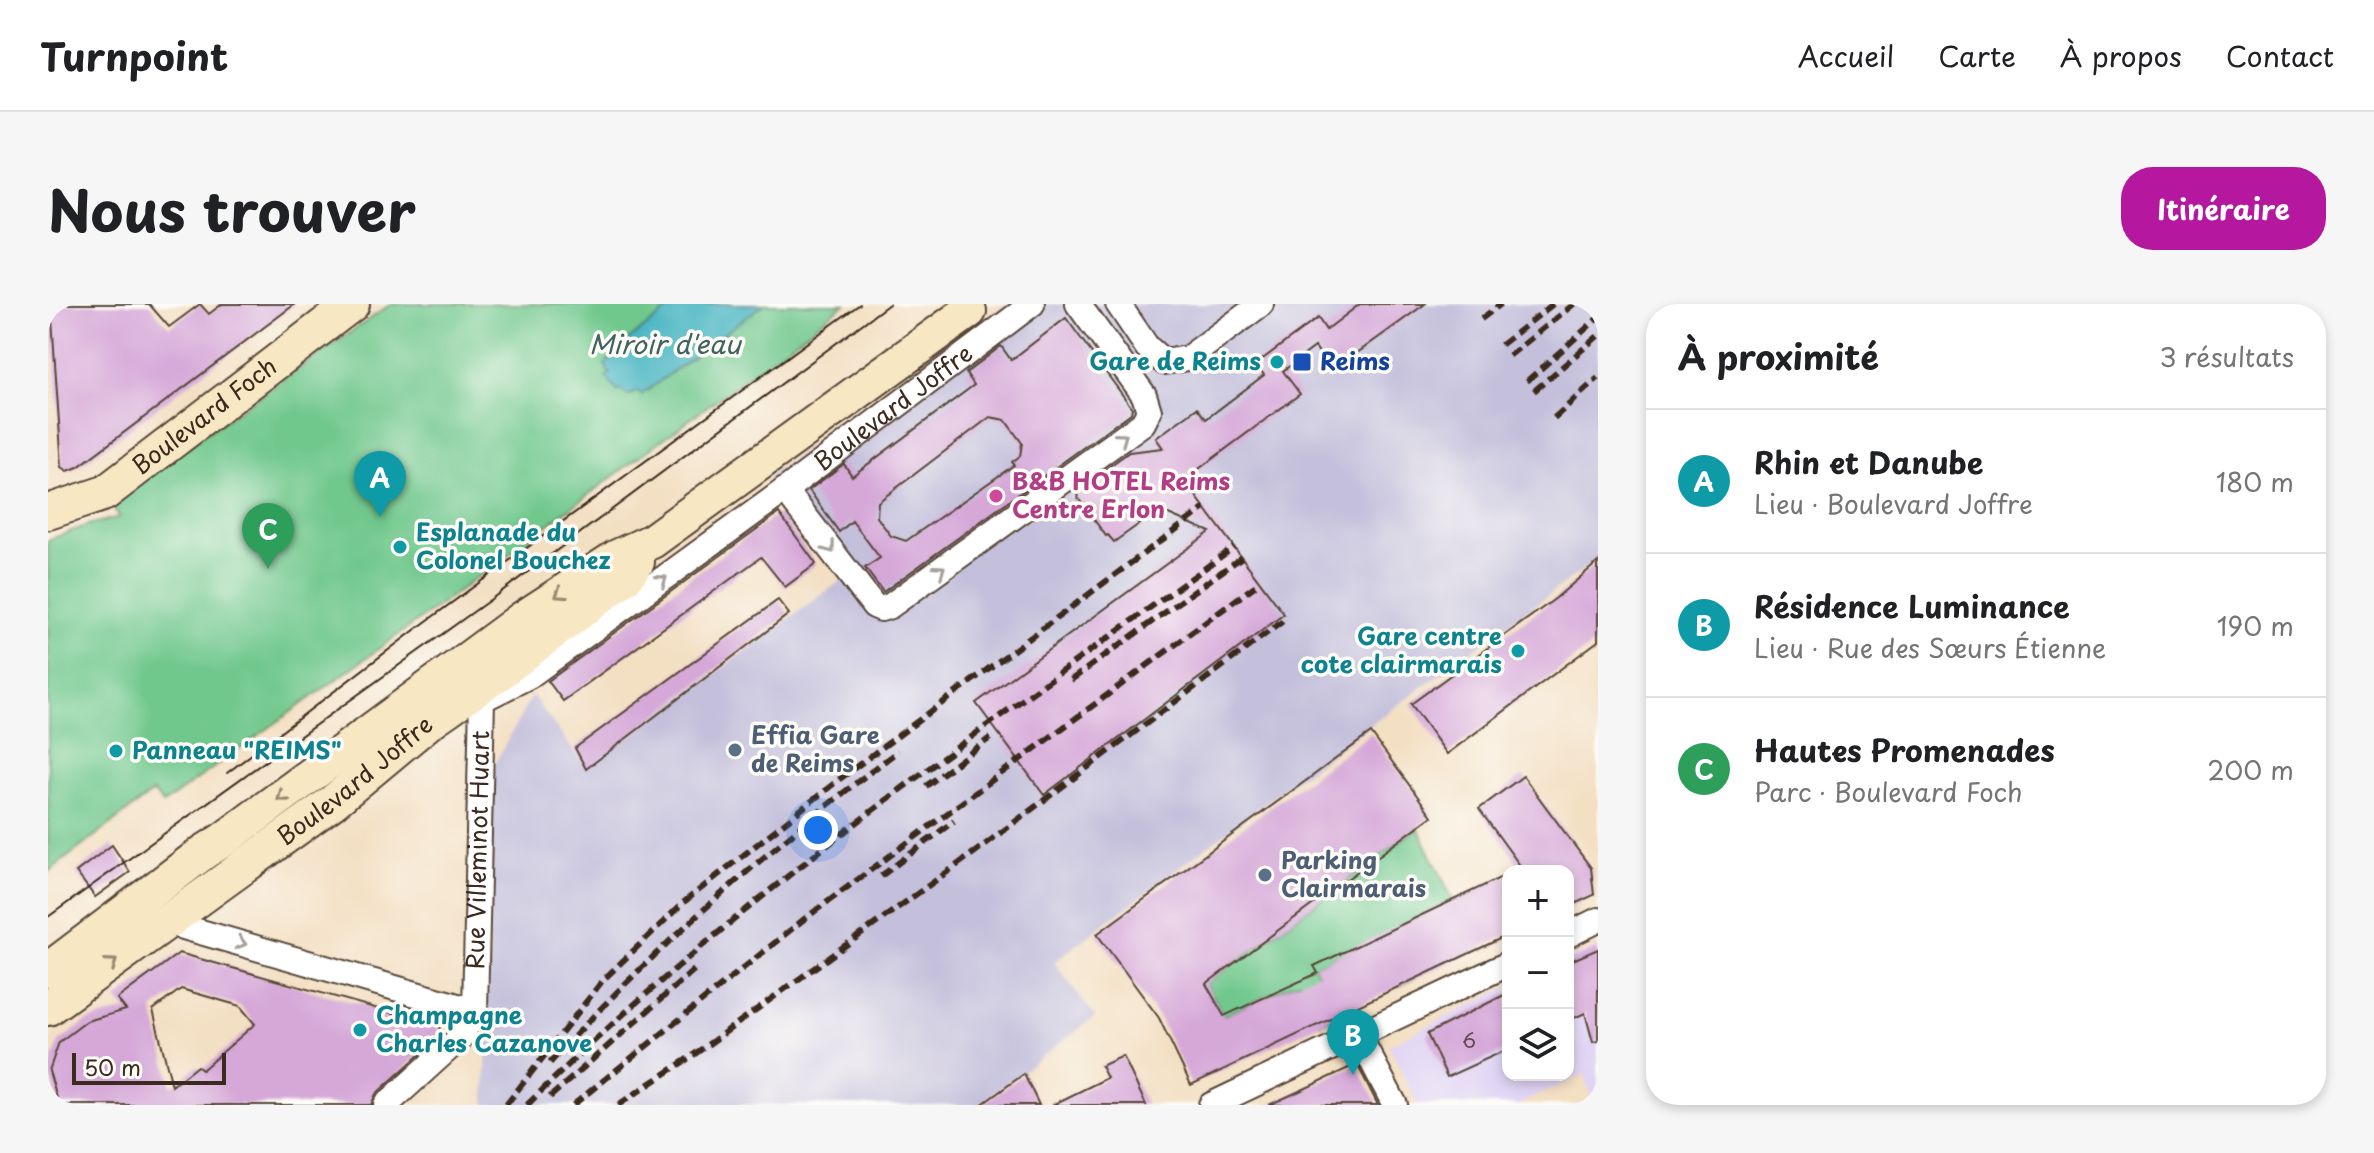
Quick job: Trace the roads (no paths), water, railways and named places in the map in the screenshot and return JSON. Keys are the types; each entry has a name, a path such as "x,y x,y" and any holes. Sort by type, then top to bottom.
{"main road":[{"name":"Boulevard Foch","path":"48,512 105,493 352,304"},
{"name":"Boulevard Joffre","path":"204,852 522,619 617,557 652,541 969,311"},
{"name":"Boulevard Joffre","path":"48,1008 333,802 429,722 625,578 652,541"},
{"path":"48,948 151,873 204,852"},
{"path":"48,970 204,852"}],"street":[{"name":"Boulevard Joffre","path":"429,722 529,676 785,490 1032,304"},
{"path":"785,490 874,606 881,609 890,606 1143,423 1149,411 1144,395 1078,304"},
{"path":"1118,304 1147,347 1164,362 1188,358 1261,304"},
{"name":"Rue Villeminot Huart","path":"475,1011 482,699"},
{"path":"1574,932 1598,920"},
{"path":"166,922 475,1011 462,1036 386,1105"},
{"path":"1211,1105 1502,967"},
{"path":"1359,1036 1395,1105"}],"water":[{"name":"Miroir d'eau","path":"676,304 764,304 641,395 638,391 628,396 621,390 618,392 606,377 610,374 605,365 612,357 610,354"}],"tram line":[{"path":"227,773 420,626 860,304"},
{"path":"48,917 494,597 889,304"}],"railway":[{"path":"1481,319 1501,304"},
{"path":"1501,345 1553,304"},
{"path":"1509,356 1574,304"},
{"path":"1527,381 1598,318"},
{"path":"1534,391 1598,336"},
{"path":"1554,418 1598,378"},
{"path":"506,1105 603,980 684,902 841,778 1205,508"},
{"path":"527,1105 609,1027 781,882 960,745 1234,547"},
{"path":"1071,680 1242,557"},
{"path":"573,1105 803,920 1260,582"},
{"path":"618,1105 692,1056 975,852 1287,618"},
{"path":"926,786 990,738"},
{"path":"550,1063 631,978 716,898 898,751"},
{"path":"881,876 954,821"},
{"path":"550,1097 694,970"}],"place":[{"name":"Gare de Reims","path":"1277,362"},
{"name":"Reims","path":"1302,362"},
{"name":"B&B HOTEL Reims Centre Erlon","path":"996,496"},
{"name":"Rhin et Danube","path":"380,517"},
{"name":"Esplanade du Colonel Bouchez","path":"400,547"},
{"name":"Hautes Promenades","path":"268,569"},
{"name":"Gare centre cote clairmarais","path":"1518,651"},
{"name":"Effia Gare de Reims","path":"735,750"},
{"name":"Panneau \"REIMS\"","path":"116,751"},
{"name":"Parking Clairmarais","path":"1265,875"},
{"name":"Champagne Charles Cazanove","path":"360,1030"},
{"name":"Résidence Luminance","path":"1353,1075"}]}
